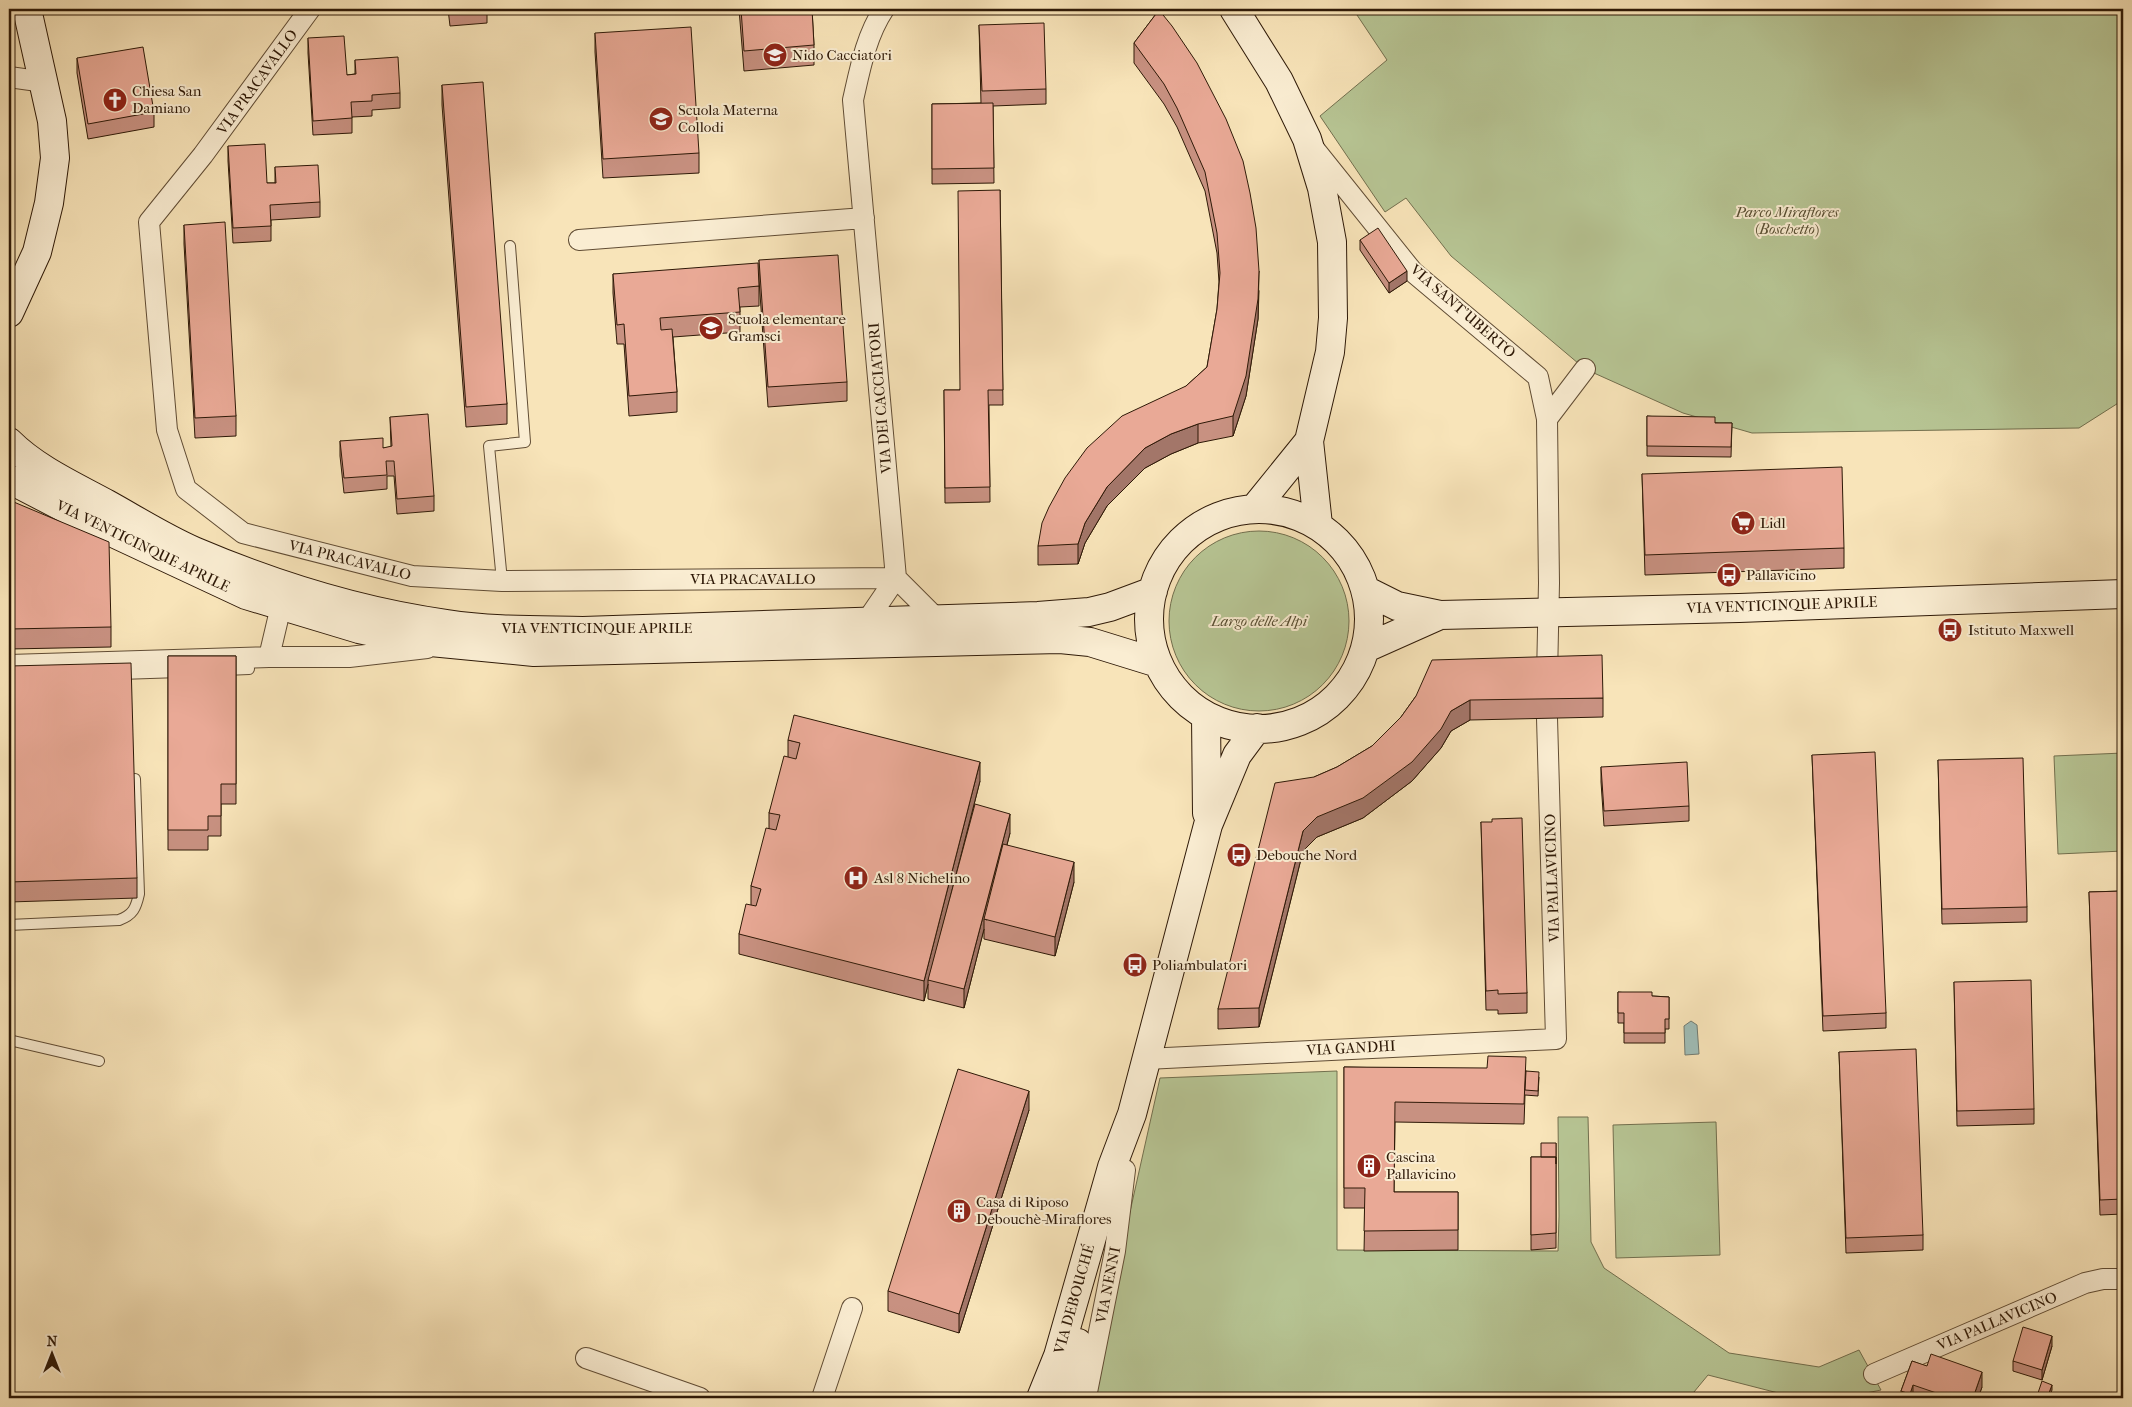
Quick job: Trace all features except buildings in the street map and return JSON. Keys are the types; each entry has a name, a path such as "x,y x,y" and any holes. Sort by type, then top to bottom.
{"main road":[{"path":"9,313 37,252 49,203 54,158 52,121 45,82 27,9"},
{"path":"1234,9 1279,81 1307,139 1322,188 1332,242 1333,318 1330,352 1309,440 1318,525"},
{"path":"1254,509 1309,440"},
{"name":"VIA VENTICINQUE APRILE","path":"9,442 17,451 52,474 193,550 304,592 402,616 448,624 556,631 1038,616 1089,612 1153,591"},
{"name":"VIA VENTICINQUE APRILE","path":"9,479 109,531 246,595 359,629 410,640 534,652 1060,639 1090,642 1158,663"},
{"path":"1254,509 1287,512 1318,525 1345,549 1363,580 1365,590 1370,616 1369,634 1366,648 1349,682 1324,708 1292,723 1257,728 1239,728 1221,724 1206,716 1174,688 1158,663 1149,630 1153,591 1164,562 1188,535 1219,516 1254,509"},
{"name":"VIA VENTICINQUE APRILE","path":"1365,590 1397,606 1440,615 1739,608 2123,594"},
{"name":"VIA VENTICINQUE APRILE","path":"1366,648 1440,615"},
{"name":"VIA DEBOUCHÉ","path":"1206,716 1208,824"},
{"name":"VIA DEBOUCHÉ","path":"1041,1398 1058,1356 1112,1167 1132,1114 1208,824 1237,755 1257,728"},
{"name":"VIA DEBOUCHÉ","path":"1066,1398 1071,1367 1125,1170 1132,1114"}],"street":[{"name":"VIA PRACAVALLO","path":"310,9 204,155 149,222 167,430 186,489 243,533 412,576 502,581 896,578"},
{"name":"VIA DEI CACCIATORI","path":"884,9 876,20 864,56 853,100 896,578"},
{"path":"9,77 45,82"},
{"name":"VIA SANT'UBERTO","path":"1307,139 1414,272 1538,377 1547,419 1549,583 1547,612"},
{"path":"579,240 864,218"},
{"path":"1547,419 1585,369"},
{"path":"866,622 896,578 938,620"},
{"path":"268,657 281,606"},
{"path":"1547,612 1547,677"},
{"name":"VIA VENTICINQUE APRILE","path":"9,665 348,656 400,652 449,644"},
{"name":"VIA PALLAVICINO","path":"1547,718 1556,1038"},
{"name":"VIA GANDHI","path":"1146,1059 1556,1038"},
{"name":"VIA NENNI","path":"1088,1398 1087,1392 1115,1252 1125,1170"},
{"name":"VIA PALLAVICINO","path":"1874,1374 2085,1283 2103,1279 2123,1278"},
{"path":"822,1398 852,1308"},
{"path":"586,1358 700,1398"}],"lane":[{"path":"502,581 489,446 525,442 510,246"},
{"path":"210,671 249,669 248,658"},
{"path":"105,674 191,671"},
{"path":"9,925 119,920 130,916 136,907 139,894 135,779"},
{"path":"9,1040 99,1061"}],"green space":[{"name":"Parco Miraflores (Boschetto)","path":"1353,9 2123,9 2123,400 2079,428 1752,433 1683,413 1585,369 1451,256 1406,198 1385,212 1320,116 1387,60"},
{"name":"Largo delle Alpi","path":"1268,531 1294,537 1323,557 1343,586 1348,603 1348,639 1343,656 1323,685 1294,705 1277,710 1250,711 1224,705 1216,701 1189,678 1175,656 1170,639 1169,612 1175,586 1179,578 1202,551 1224,537 1241,532"},
{"path":"2123,753 2123,851 2058,854 2054,756"},
{"path":"1337,1071 1337,1250 1558,1251 1558,1117 1588,1117 1591,1242 1604,1268 1729,1353 1819,1367 1859,1350 1881,1390 1851,1396 1782,1394 1708,1375 1689,1398 1094,1398 1099,1350 1160,1078"},
{"path":"1716,1122 1720,1255 1616,1258 1613,1125"}],"water":[{"path":"1691,1021 1697,1025 1699,1054 1685,1055 1684,1026"}],"place":[{"name":"Nido Cacciatori","path":"775,55"},
{"name":"Chiesa San Damiano","path":"115,100"},
{"name":"Scuola Materna Collodi","path":"661,119"},
{"name":"Scuola elementare Gramsci","path":"711,328"},
{"name":"Lidl","path":"1743,523"},
{"name":"Pallavicino","path":"1729,575"},
{"name":"Istituto Maxwell","path":"1950,630"},
{"name":"Debouche Nord","path":"1239,855"},
{"name":"Asl 8 Nichelino","path":"856,878"},
{"name":"Poliambulatori","path":"1135,965"},
{"name":"Cascina Pallavicino","path":"1369,1166"},
{"name":"Casa di Riposo Debouchè-Miraflores","path":"959,1211"}]}
